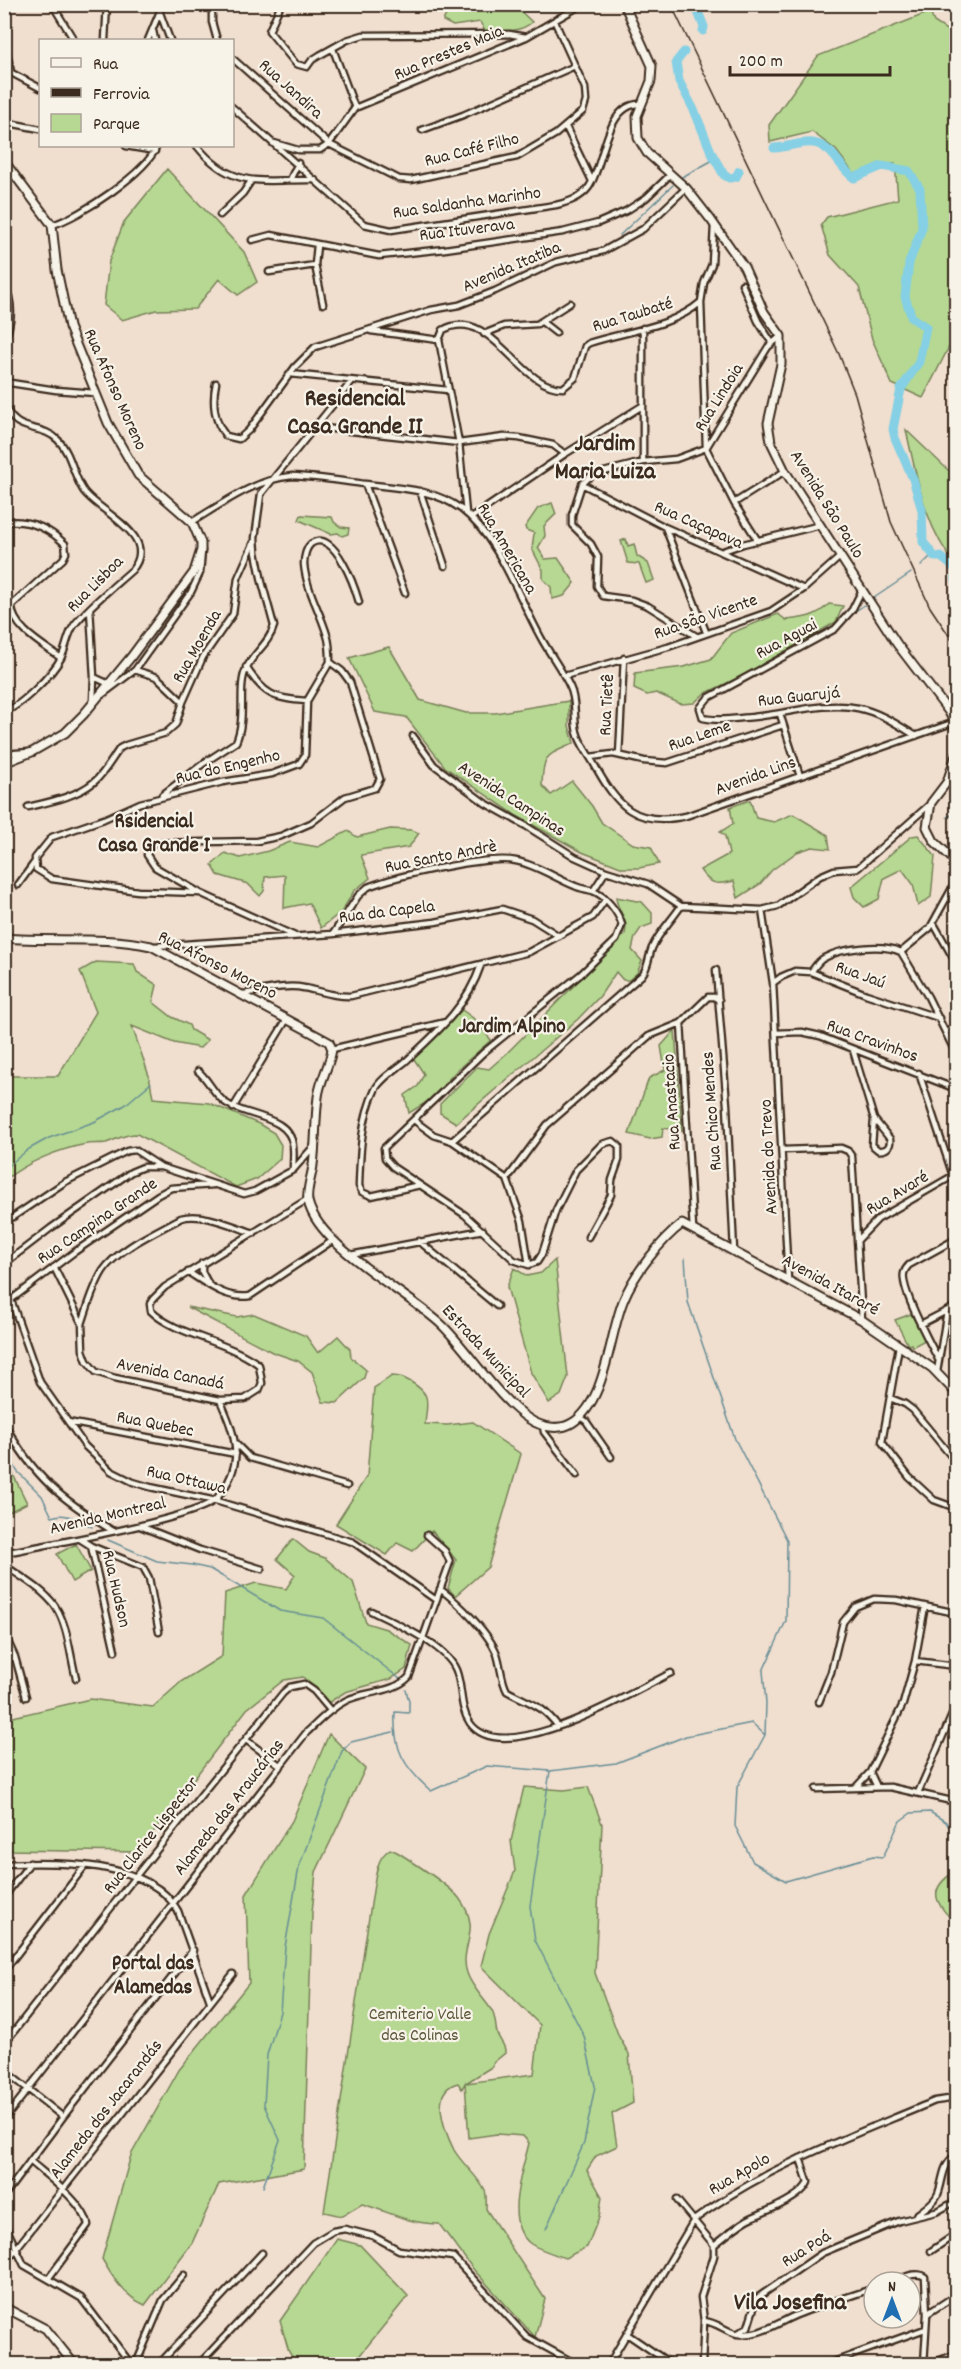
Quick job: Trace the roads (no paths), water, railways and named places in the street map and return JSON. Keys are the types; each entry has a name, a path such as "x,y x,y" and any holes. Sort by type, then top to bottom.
{"main road":[{"path":"624,4 652,66 651,81 636,121 638,138 647,153 686,188 714,225 744,267 764,312 781,336"},
{"path":"4,161 52,225"},
{"name":"Rua Afonso Moreno","path":"4,763 32,752 65,733 92,705 194,572 201,547 198,531 192,522 138,475 108,423 77,350 67,318 57,270 52,225"},
{"name":"Avenida São Paulo","path":"781,336 781,364 768,423 771,442 785,471 862,590 907,658 956,724"},
{"path":"957,755 947,782 931,803 927,827 930,836 939,847 957,862"},
{"name":"Rua Afonso Moreno","path":"4,938 126,941 151,946 329,1042 332,1049"},
{"path":"308,1199 316,1144 318,1096 332,1049"},
{"name":"Estrada Municipal","path":"308,1199 319,1224 332,1241 441,1325 514,1407 530,1420 543,1426"},
{"name":"Avenida Itararé","path":"580,1417 596,1391 627,1292 652,1256 679,1226 686,1224 862,1320 937,1372 957,1393"},
{"path":"543,1426 566,1426 580,1417"},
{"path":"4,2307 46,2329 74,2364"}],"street":[{"path":"52,4 73,39"},
{"path":"105,39 107,4"},
{"path":"149,39 163,4"},
{"path":"212,4 212,22 218,39"},
{"path":"281,4 269,28 271,36 298,65 307,67 312,60 347,40 363,35 509,34 526,37"},
{"name":"Rua Prestes Maia","path":"355,108 526,37 583,4"},
{"path":"160,13 170,39"},
{"name":"Rua Café Filho","path":"329,144 399,179 411,180 517,157 566,127 583,111 586,105 585,88 555,22"},
{"path":"153,31 155,39"},
{"path":"4,39 10,72"},
{"path":"270,142 311,151 320,150 329,144 355,108 333,50"},
{"name":"Rua Jandira","path":"234,60 329,144"},
{"path":"422,130 463,115 575,66"},
{"path":"4,69 39,87"},
{"name":"Rua Saldanha Marinho","path":"234,109 270,142 298,163 364,224 391,230 563,203 579,197 592,181 616,119 627,107 641,104"},
{"path":"4,122 39,129"},
{"path":"566,127 592,181"},
{"path":"141,147 156,148"},
{"path":"198,147 219,169 237,177 251,180 315,180"},
{"path":"52,225 76,216 104,197 131,177 156,148"},
{"path":"291,180 298,163"},
{"name":"Rua Ituverava","path":"252,240 271,235 368,255 392,255 573,230 626,211 646,198 671,174"},
{"path":"220,215 243,193 251,180"},
{"name":"Avenida Itatiba","path":"216,383 214,404 217,423 226,436 239,439 249,430 290,374 315,347 431,310 459,305 556,262 591,255 617,244 643,229 686,188"},
{"path":"714,225 712,264 704,283 701,302 706,448 734,503 758,541"},
{"path":"317,245 315,265 324,304"},
{"path":"269,272 315,265"},
{"path":"4,283 12,312 4,344"},
{"path":"742,284 758,321 772,343"},
{"name":"Rua Taubaté","path":"439,340 443,330 454,325 469,326 484,334 540,382 549,387 562,388 575,378 585,346 681,316 701,302"},
{"path":"484,334 504,326 542,322 570,303"},
{"path":"542,322 556,333"},
{"path":"643,328 643,462"},
{"path":"367,331 439,340"},
{"name":"Rua Lindoia","path":"582,484 592,475 643,462 676,459 706,448 768,347 781,336"},
{"name":"Rua Americana","path":"439,340 459,443 466,514 498,554 551,656 564,676 574,697 577,733 590,757"},
{"path":"290,374 448,390"},
{"path":"18,885 34,863 36,856 52,837 160,797 236,742 243,716 246,667 263,646 274,626 262,582 255,538 260,498 274,477 352,381"},
{"path":"4,382 95,393"},
{"name":"Rua Lisboa","path":"4,403 10,416 18,423 27,428 53,435 59,441 83,491 134,535 139,556 137,564 72,628 61,658 31,692 13,709 4,712"},
{"path":"471,518 565,454 642,406"},
{"path":"315,427 459,443 504,437 519,438 553,445 565,454"},
{"path":"734,503 785,471"},
{"path":"192,522 259,483 274,477 304,476 420,491 444,500 466,514"},
{"path":"365,484 405,593"},
{"path":"582,484 571,521 596,552 599,592 603,596 632,600 648,606 696,636"},
{"name":"Rua Caçapava","path":"582,484 665,527 804,588"},
{"path":"420,491 445,566"},
{"path":"4,522 26,521 64,544 66,553 63,559 12,605 17,622 61,658"},
{"path":"723,551 821,525"},
{"path":"665,527 706,632"},
{"name":"Rua Moenda","path":"28,807 68,796 95,782 120,748 172,728 179,719 183,702 209,647 233,614 238,578 255,538"},
{"path":"295,936 200,893 155,867 147,855 149,846 164,843 257,841 281,836 311,823 345,797 372,790 378,784 380,779 352,690 342,671 330,662 328,637 306,574 305,555 311,544 322,542 336,552 354,586 359,603"},
{"name":"Rua Afonso Moreno","path":"98,698 135,670 191,592 200,573 201,547"},
{"name":"Rua São Vicente","path":"564,676 668,647 771,611 804,588 841,556"},
{"name":"Rua Aguai","path":"708,698 835,629 852,610 862,590"},
{"path":"90,608 94,677 92,705"},
{"path":"77,622 90,630"},
{"name":"Rua Tietê","path":"619,755 624,658"},
{"name":"Rua do Engenho","path":"160,797 223,782 272,774 298,764 305,755 307,701 330,662"},
{"path":"246,667 259,686 273,696 307,701"},
{"path":"135,670 157,678 183,702"},
{"path":"94,677 109,684"},
{"name":"Rua Guarujá","path":"708,698 700,708 703,718 715,720 808,709 854,707 868,711 916,736"},
{"path":"780,714 800,776"},
{"name":"Avenida Lins","path":"590,757 605,784 620,803 633,813 653,820 686,816 956,724"},
{"name":"Rua Leme","path":"590,757 619,755 644,761 668,763 783,725"},
{"name":"Avenida Campinas","path":"413,736 434,765 478,799 559,848 606,871 648,884 681,906"},
{"name":"Rua Afonso Moreno","path":"4,754 32,752"},
{"path":"452,1141 636,982 649,964 652,949 659,936 681,906 762,910 778,906 820,876 834,870 858,868 931,803"},
{"name":"Rua Santo Andrè","path":"333,934 358,896 368,887 483,860 517,861 578,888 593,891 615,910 622,925 616,940 560,993 483,1053 415,1120"},
{"path":"34,863 39,873 52,879 146,891 200,893"},
{"path":"593,891 606,871"},
{"path":"811,972 825,957 843,951 879,948 901,952 933,924 939,909 957,880"},
{"path":"242,995 279,988 303,987 333,996 351,996 480,965 529,952 593,917 605,900"},
{"name":"Rua da Capela","path":"151,946 333,934 435,922 502,909 532,919 559,936"},
{"name":"Avenida do Trevo","path":"762,910 773,983 788,1280"},
{"path":"933,924 957,963"},
{"path":"901,952 957,1054"},
{"path":"420,1185 371,1196 362,1192 359,1186 363,1131 376,1088 437,1033 469,994 480,965"},
{"name":"Rua Chico Mendes","path":"716,969 734,1251"},
{"name":"Rua Jaú","path":"773,983 795,971 811,972 939,1018"},
{"path":"507,1179 547,1125 649,1036 681,1023 708,997 719,1000"},
{"path":"233,1108 287,1019"},
{"path":"332,1049 446,1022"},
{"name":"Rua Anastacio","path":"681,1023 693,1229"},
{"path":"946,1032 957,1028"},
{"name":"Rua Cravinhos","path":"776,1033 810,1033 957,1089"},
{"path":"853,1050 874,1119 872,1145 876,1149 885,1150 889,1146 890,1139 874,1119"},
{"path":"198,1071 219,1097 233,1108 272,1121 287,1131 294,1145 293,1170"},
{"path":"919,1073 955,1175"},
{"path":"529,1265 522,1221 507,1179 452,1141 434,1135 415,1120 390,1141 383,1153 393,1167 483,1230 514,1260 529,1265 537,1262 542,1254 556,1210 576,1170 597,1148 606,1141 613,1141 619,1146 619,1153 612,1180 611,1195 588,1237"},
{"path":"4,1264 131,1172 143,1167 161,1167 237,1193 249,1193 293,1170 316,1144"},
{"path":"783,1150 835,1148 848,1151 853,1162 862,1320"},
{"path":"4,1223 65,1182 127,1151 141,1152 161,1167"},
{"name":"Rua Avaré","path":"857,1240 878,1219 955,1175"},
{"name":"Rua Campina Grande","path":"4,1305 54,1267 158,1195 171,1188 216,1185"},
{"name":"Avenida Canadá","path":"54,1267 82,1324 83,1350 87,1361 96,1372 220,1400 237,1401 252,1396 262,1383 259,1365 231,1348 162,1320 151,1311 150,1304 156,1294 188,1272 308,1199"},
{"path":"82,1324 100,1276 111,1262 181,1218 188,1216 203,1218 254,1233"},
{"path":"350,1255 418,1240 483,1230"},
{"path":"938,1359 904,1284 904,1272 909,1265 957,1239"},
{"path":"418,1240 497,1306"},
{"path":"188,1272 231,1296 241,1298 250,1296 332,1241"},
{"path":"202,1263 202,1272 209,1285"},
{"name":"Rua Ottawa","path":"10,1300 40,1382 85,1446 111,1471 150,1487 216,1501 353,1542 436,1600"},
{"path":"921,1324 957,1306"},
{"path":"937,1372 947,1311"},
{"path":"899,1346 882,1443 909,1477 934,1500 957,1508"},
{"path":"890,1398 913,1410 957,1462"},
{"path":"216,1501 226,1485 235,1457 236,1444 220,1400"},
{"path":"580,1417 586,1421 611,1457"},
{"name":"Rua Quebec","path":"68,1422 235,1457 250,1458 347,1486"},
{"path":"4,1423 23,1455 48,1486 113,1532"},
{"path":"543,1426 544,1432 576,1475"},
{"name":"Rua Quebec","path":"236,1444 250,1458"},
{"name":"Avenida Montreal","path":"4,1553 140,1526 216,1501"},
{"path":"140,1526 190,1546 262,1569"},
{"name":"Alameda das Araucárias","path":"4,2120 306,1733 330,1710 360,1695 402,1684 412,1669 449,1569 449,1557 427,1535"},
{"name":"Rua Hudson","path":"80,1539 91,1546 115,1651"},
{"path":"91,1546 144,1567 149,1578 159,1632"},
{"path":"4,1565 56,1607 62,1620 76,1678"},
{"path":"440,1589 462,1608 491,1644 496,1652 507,1691 534,1703 558,1726"},
{"path":"819,1702 831,1672 843,1622 855,1606 874,1599 897,1600 957,1613"},
{"path":"856,1787 870,1772 903,1704 915,1660 925,1606"},
{"path":"371,1611 440,1651 455,1668 464,1711 470,1723 488,1737 517,1739 538,1734 671,1673"},
{"path":"4,1633 15,1657 26,1697"},
{"path":"4,1660 15,1657"},
{"path":"915,1660 957,1666"},
{"name":"Rua Clarice Lispector","path":"4,2044 283,1693 297,1684 304,1684 314,1691 330,1710"},
{"path":"918,1793 952,1715"},
{"path":"246,1740 281,1766"},
{"path":"870,1772 878,1787"},
{"path":"816,1789 878,1787 957,1802"},
{"path":"4,1897 30,1863"},
{"path":"4,1864 65,1863 85,1866 135,1877 158,1889 173,1902 193,1950 210,2001"},
{"path":"4,1971 85,1866"},
{"path":"4,2196 63,2116 193,1950"},
{"name":"Alameda dos Jacarandás","path":"4,2264 233,1974"},
{"path":"4,2070 63,2116"},
{"name":"Rua Apolo","path":"609,2364 694,2220 758,2179 800,2158 935,2101 957,2098"},
{"path":"914,2216 938,2194 943,2171 957,2155"},
{"path":"714,2246 753,2217 765,2214 804,2189 808,2181 800,2158"},
{"path":"30,2161 62,2189 87,2220 86,2230 48,2279"},
{"path":"677,2200 714,2246 714,2256 701,2297 704,2321 702,2364"},
{"name":"Rua Poá","path":"737,2334 748,2327 757,2298 822,2253 874,2230 914,2216 928,2215 957,2201"},
{"path":"4,2223 24,2265 72,2290 81,2298 131,2364"},
{"path":"199,2364 306,2249 324,2235 345,2229 373,2236 399,2250 453,2256 527,2337 576,2364"},
{"path":"931,2251 957,2234"},
{"path":"159,2364 262,2253"},
{"path":"136,2364 163,2300 184,2275"},
{"path":"922,2276 926,2280 927,2314 924,2364"},
{"path":"704,2321 712,2322 737,2334 765,2330 800,2313 862,2292"},
{"path":"927,2314 957,2295"},
{"path":"828,2364 926,2329"},
{"path":"627,2334 671,2364"},
{"path":"930,2364 957,2355"}],"waterway":[{"path":"695,4 704,27 703,31"},
{"path":"684,52 676,62 679,81 695,112 712,154 724,175 729,178 736,177 739,171"},
{"path":"774,148 814,143 828,150 854,178 882,166 909,171 920,189 922,228 909,263 905,297 912,318 926,327 919,362 901,389 893,429 913,479 922,510 923,542 935,557 941,557 956,569"},
{"path":"682,177 715,159"},
{"path":"620,235 673,185"},
{"path":"921,566 933,554"},
{"path":"874,598 911,573"},
{"path":"857,610 866,604"},
{"path":"947,817 956,813"},
{"path":"4,1169 29,1149 49,1138 94,1122 125,1105 151,1083"},
{"path":"685,1258 688,1302 735,1439 787,1540 786,1621 763,1671 766,1703 765,1735"},
{"path":"4,1434 7,1452 17,1471 42,1496 52,1517 67,1516 92,1527"},
{"path":"108,1540 157,1561 210,1569 280,1611 323,1618 400,1679"},
{"path":"406,1690 409,1713 395,1712 398,1747 407,1765 431,1791 487,1766 550,1771 616,1763 686,1736 752,1723 765,1735 737,1787 735,1826 753,1862 786,1881 873,1856 883,1857 900,1821 911,1813 930,1812 946,1822 956,1838"},
{"path":"263,2187 280,2140 264,2105 267,2055 280,2012 285,1947 299,1867 342,1751 351,1742 393,1732"},
{"path":"546,2229 584,2143 595,2086 584,2036 535,1940 530,1906 550,1771"}],"railway":[{"path":"671,4 839,354 855,394 891,522 930,607 956,646"}],"district":[{"name":"Residencial Casa Grande II","path":"355,414"},
{"name":"Jardim Maria Luiza","path":"605,459"},
{"name":"Rsidencial Casa Grande I","path":"154,835"},
{"name":"Jardim Alpino","path":"512,1028"},
{"name":"Portal das Alamedas","path":"153,1977"},
{"name":"Vila Josefina","path":"790,2304"}],"park label":[{"name":"Cemiterio Valle das Colinas","path":"420,2025"}]}
